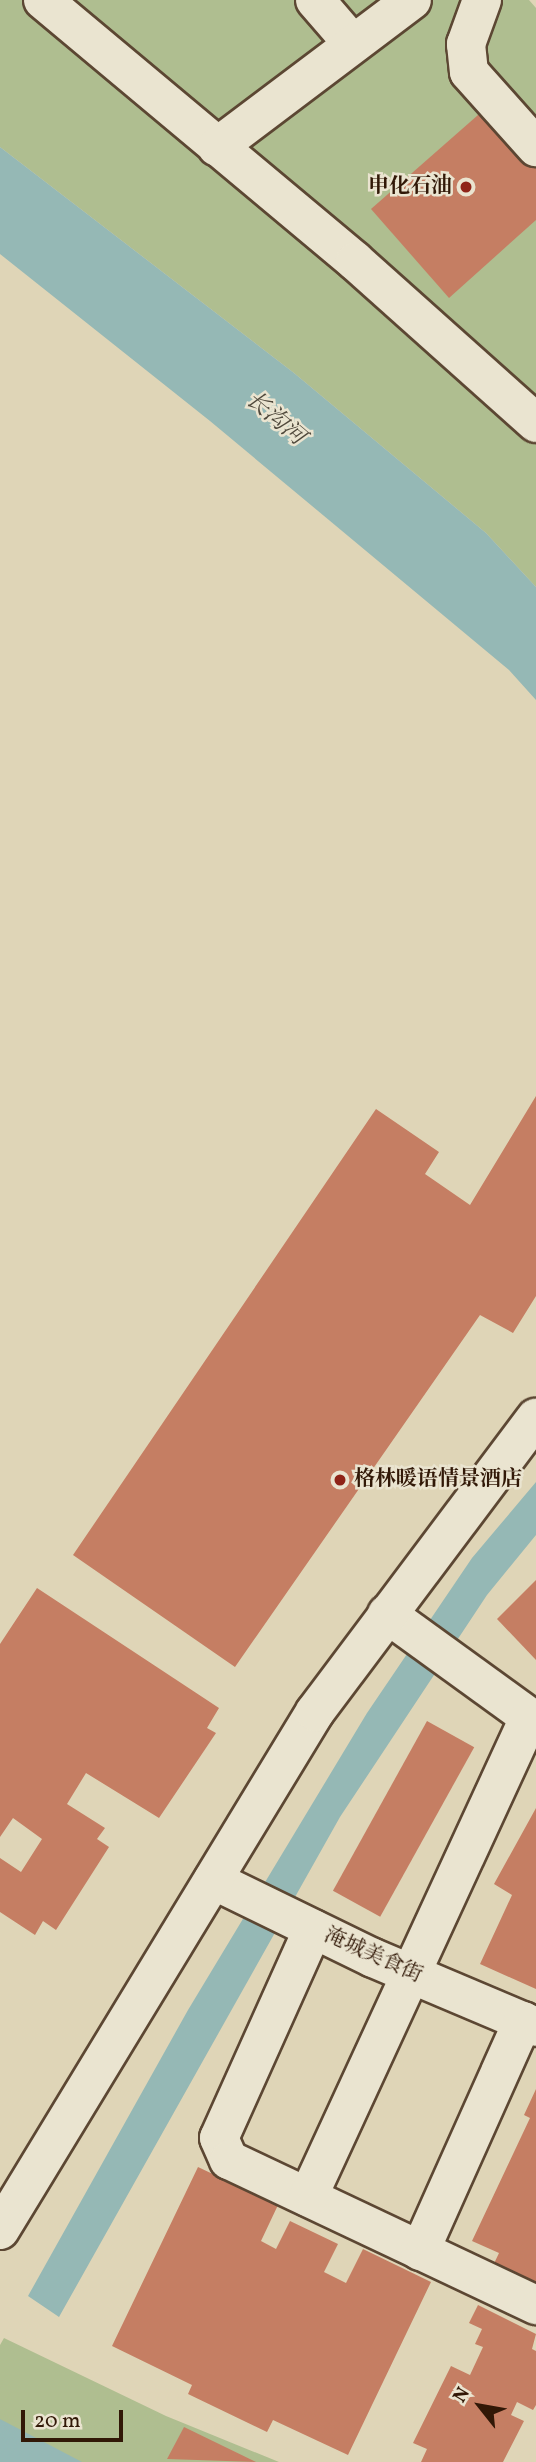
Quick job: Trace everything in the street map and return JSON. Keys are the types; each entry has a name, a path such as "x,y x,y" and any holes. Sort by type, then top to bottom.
{"lane":[{"path":"43,0 355,261 536,423"},
{"path":"315,0 354,44"},
{"path":"217,147 412,0"},
{"path":"482,0 466,44 469,72 536,147"},
{"path":"0,2230 315,1712 536,1418"},
{"path":"308,2197 410,1974 532,1720 387,1614"},
{"name":"淹城美食街","path":"213,1880 410,1974 529,2024"},
{"path":"313,1929 219,2138 229,2160 536,2305"},
{"path":"420,2250 529,2024"}],"green space":[{"path":"0,0 529,0 536,8 536,587 486,533 294,373 0,147"},
{"path":"4,2338 166,2416 279,2462 0,2462 0,2345"}],"water":[{"name":"长沟河","path":"0,147 294,373 486,533 536,587 536,700 509,670 210,421 0,254"},
{"path":"536,1482 536,1535 487,1595 340,1817 59,2317 28,2296 188,2010 367,1713 472,1558"},
{"path":"0,2419 82,2462 0,2462"}],"building":[{"name":"申化石油","path":"486,108 536,165 536,220 449,298 371,209"},
{"path":"536,1096 536,1296 513,1333 480,1315 235,1667 73,1555 376,1109 439,1152 425,1174 470,1205"},
{"path":"536,1580 536,1660 497,1619"},
{"path":"37,1588 219,1708 207,1728 216,1733 159,1818 86,1773 67,1804 105,1828 97,1839 109,1847 56,1930 43,1921 35,1935 0,1912 0,1858 21,1872 42,1839 13,1818 0,1837 0,1644"},
{"path":"427,1721 474,1747 380,1917 333,1891"},
{"path":"536,1808 536,1989 480,1964 512,1895 494,1884"},
{"path":"536,2089 536,2293 490,2272 499,2253 472,2241 530,2118 524,2115"},
{"path":"198,2167 278,2205 261,2241 276,2249 290,2221 338,2244 324,2272 346,2283 363,2249 431,2282 348,2455 273,2420 267,2432 188,2394 192,2385 112,2346"},
{"path":"478,2305 536,2334 532,2349 536,2351 536,2405 533,2410 517,2402 511,2415 524,2421 503,2462 421,2462 427,2449 413,2443 451,2366 470,2375 483,2347 475,2344 482,2329 469,2323"},
{"path":"184,2427 256,2462 167,2459"}],"place":[{"name":"申化石油","path":"466,187"},
{"name":"格林暖语情景酒店","path":"340,1480"}]}
